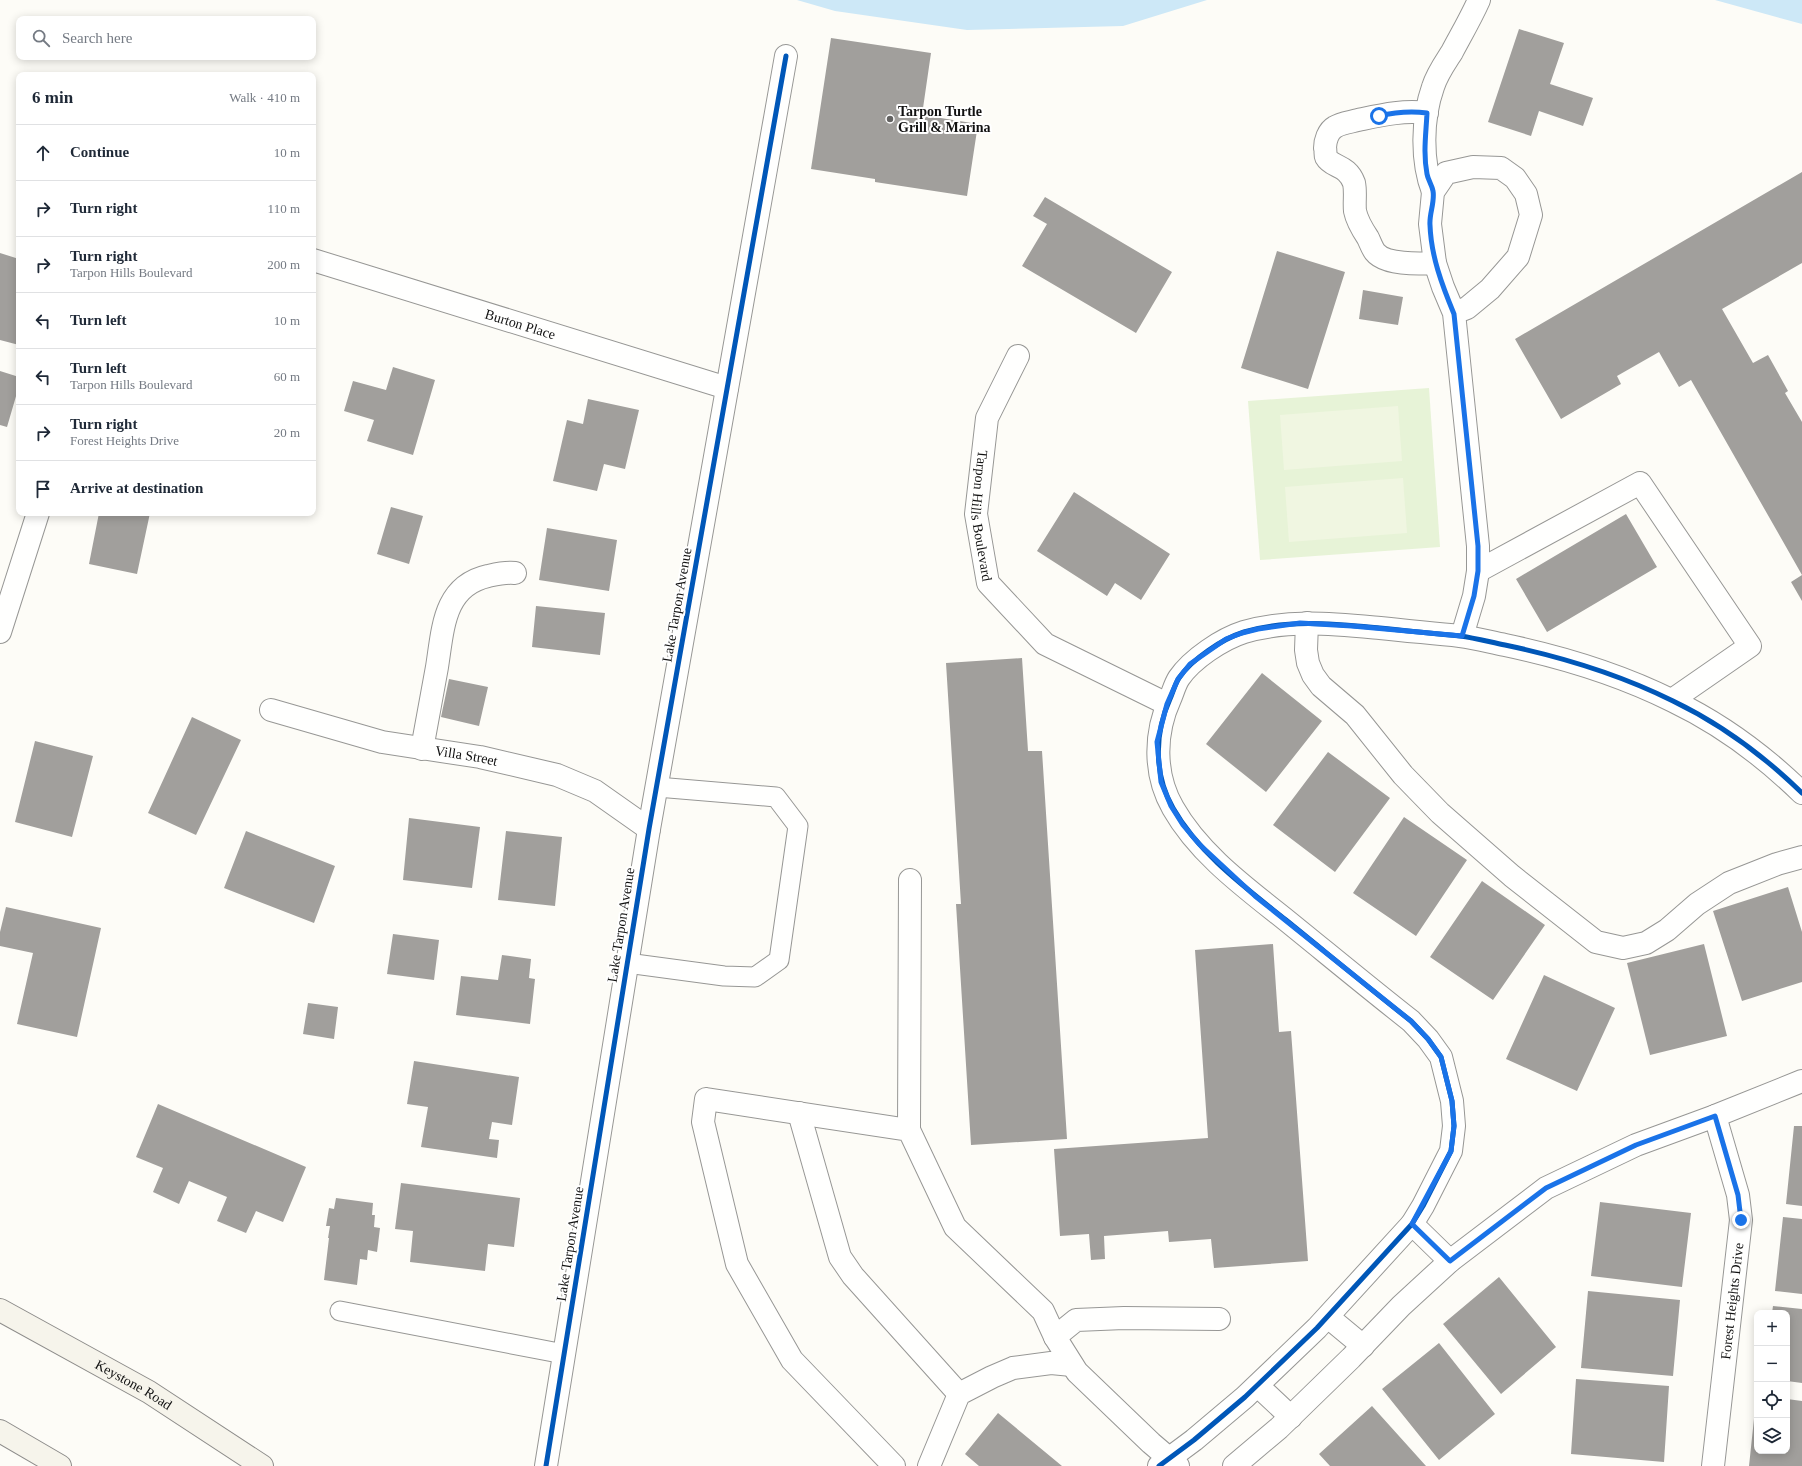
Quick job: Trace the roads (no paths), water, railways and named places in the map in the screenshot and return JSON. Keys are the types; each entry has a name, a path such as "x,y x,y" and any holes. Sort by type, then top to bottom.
{"main road":[{"name":"Keystone Road","path":"0,1310 150,1392 262,1466"},
{"path":"0,1431 60,1466"}],"street":[{"path":"1434,192 1427,176 1424,145 1427,113 1433,86 1479,0"},
{"name":"Lake Tarpon Avenue","path":"546,1466 649,829 786,56"},
{"path":"1427,113 1412,111 1394,112 1349,122 1335,127 1329,134 1325,144 1326,157 1332,163 1345,170 1354,184 1355,210 1361,227 1375,252 1383,258 1396,262 1420,264 1436,263"},
{"path":"1454,314 1467,308 1490,289 1518,257 1530,215 1526,194 1516,178 1501,168 1473,167 1446,173 1434,192 1430,224 1436,263 1443,287 1454,314 1477,528 1478,571 1474,596 1462,636"},
{"name":"Burton Place","path":"316,261 727,388"},
{"name":"Tarpon Hills Boulevard","path":"1018,356 987,418 976,514 988,583 1046,644 1167,704"},
{"path":"1478,571 1640,483 1750,646 1672,700"},
{"path":"0,632 37,516"},
{"path":"422,749 443,629 451,603 466,585 473,580 496,574 515,573"},
{"path":"1307,623 1306,650 1308,662 1313,675 1321,686 1355,715 1403,775 1440,813 1512,876 1596,942 1623,948 1646,943 1657,937 1697,904 1729,883 1764,868 1802,857"},
{"path":"910,880 909,1130 955,1227 1043,1311 1055,1337 1077,1372 1151,1443 1169,1463 1258,1386 1328,1317 1412,1224 1451,1151 1454,1126 1452,1101 1441,1057 1428,1039 1411,1021 1238,880 1199,844 1183,825 1171,806 1161,782 1157,742 1167,704 1178,679 1190,664 1226,639 1258,629 1307,623 1462,636 1530,650 1583,665 1672,700 1719,725 1740,739 1802,793"},
{"name":"Villa Street","path":"271,710 382,742 480,757 556,775 595,791 649,829"},
{"path":"1234,1466 1291,1417 1401,1306 1450,1261 1546,1188 1636,1145 1715,1116 1802,1081"},
{"path":"894,1466 792,1360 737,1264 703,1122 706,1099 909,1130"},
{"path":"799,1113 840,1257 853,1276 959,1394"},
{"name":"Forest Heights Drive","path":"1713,1466 1741,1220 1738,1195 1715,1116"},
{"path":"1412,1224 1450,1261"},
{"path":"1328,1317 1363,1346"},
{"path":"1055,1337 1076,1320 1124,1318 1219,1319"},
{"path":"928,1466 959,1394 992,1376 1013,1368 1051,1363 1072,1365"},
{"path":"1258,1386 1291,1417"}],"lane":[{"path":"627,963 724,976 755,977 779,960 798,826 776,797 657,787"},
{"path":"340,1311 564,1354"}],"water":[{"path":"797,0 1207,0 1123,26 967,30 835,11"},
{"path":"1715,0 1802,0 1802,24"}],"place":[{"name":"Tarpon Turtle Grill & Marina","path":"890,119"}]}
